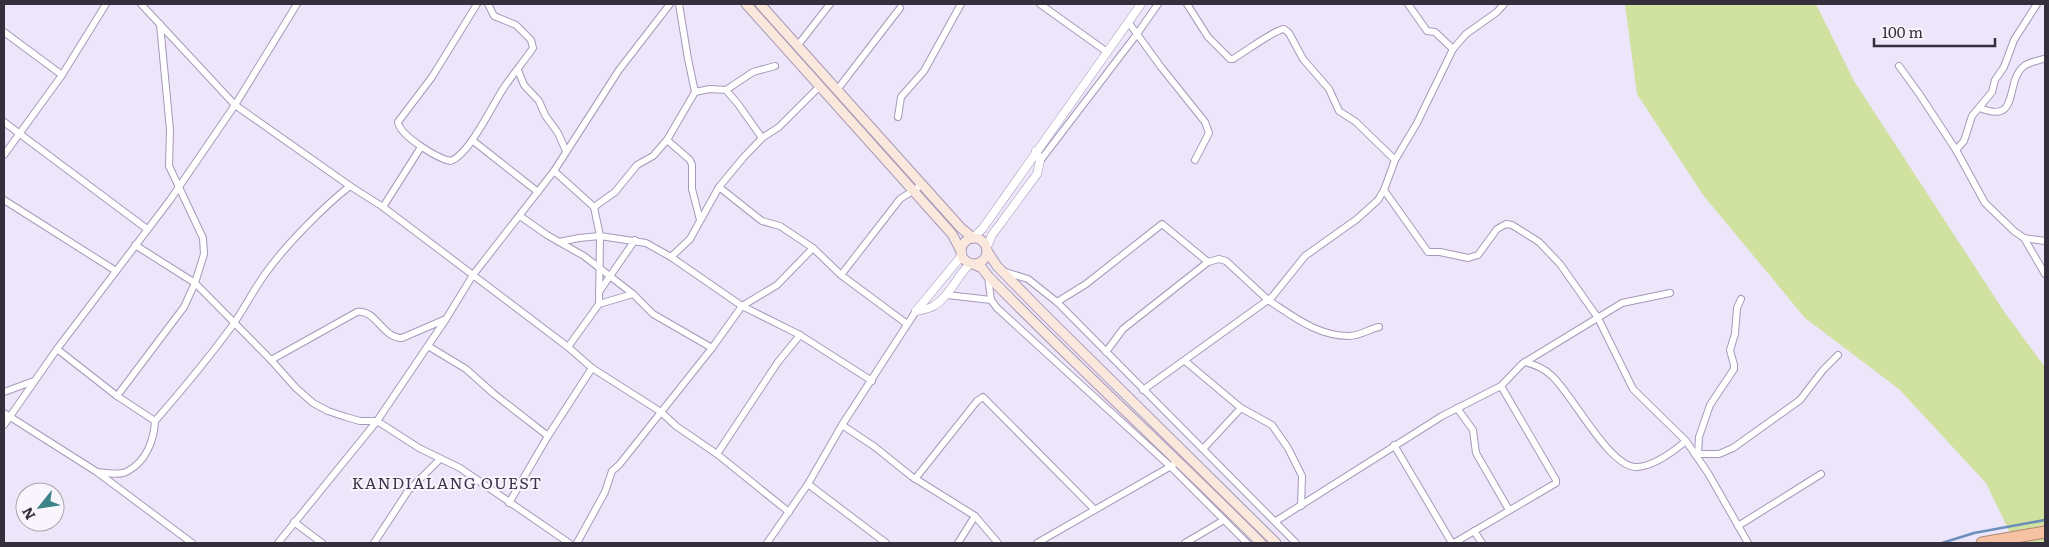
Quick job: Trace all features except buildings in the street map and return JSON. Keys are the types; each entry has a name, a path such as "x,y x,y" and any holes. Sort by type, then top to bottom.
{"highway":[{"path":"1982,543 2045,532"}],"main road":[{"path":"746,4 952,234 966,260 982,268 1032,322 1261,543"},
{"path":"760,4 961,228 973,238 981,240 1001,270 1276,543"},
{"path":"962,252 965,242 973,238"},
{"path":"972,263 984,259 987,249"},
{"path":"1032,322 1040,310"}],"street":[{"path":"4,155 62,75 106,4"},
{"path":"141,4 235,105 383,207 568,347 592,368 661,412 676,426 717,454 789,512"},
{"path":"4,425 7,415 35,381 179,186 235,105 297,4"},
{"path":"477,4 432,78 398,122 401,131 422,146 450,161 454,160 472,140 505,87 533,48 533,44 516,25 494,16 488,4"},
{"path":"278,543 377,421 446,319 473,275 554,171 620,70 670,4"},
{"path":"594,207 615,192 636,165 653,156 667,140 695,92 679,4"},
{"path":"798,45 830,4"},
{"path":"898,116 902,97 924,70 961,4"},
{"path":"1040,4 1107,52"},
{"path":"973,238 983,228 1141,4"},
{"path":"987,249 992,235 1037,174 1040,161 1158,4"},
{"path":"1187,4 1208,37 1230,59 1259,44 1278,29 1284,29 1289,33 1303,59 1328,89 1339,111 1356,122 1395,160"},
{"path":"1408,4 1427,30 1435,32 1453,49"},
{"path":"1143,390 1272,297 1300,260 1378,200 1384,190 1395,160 1417,123 1453,49 1466,34 1497,12 1504,4"},
{"path":"1956,150 1964,141 1972,116 1992,92 1995,80 2004,67 2014,40 2037,4"},
{"path":"837,90 900,8"},
{"path":"1129,23 1205,122 1209,133 1195,160"},
{"path":"117,396 184,307 195,283 204,254 203,238 169,166 170,130 160,24"},
{"path":"4,32 62,75"},
{"path":"1980,108 1995,112 2005,108 2010,103 2013,86 2021,70 2029,63 2043,60"},
{"path":"695,92 710,89 726,90 752,72 775,66"},
{"path":"1899,66 1920,94 1956,150 1982,199 2014,231 2024,238 2040,242 2045,241"},
{"path":"518,70 520,79 539,101 566,151"},
{"path":"671,257 690,239 719,188 742,158 762,138 779,127 820,86"},
{"path":"726,90 762,138"},
{"path":"4,122 147,229"},
{"path":"472,140 538,192"},
{"path":"667,140 690,160 692,165 692,189 700,220"},
{"path":"383,207 422,146"},
{"path":"1036,151 1040,161"},
{"path":"554,171 594,207 600,236 598,268 599,304 568,347"},
{"path":"841,275 900,199 922,184"},
{"path":"97,472 128,472 150,449 155,422 201,368 234,324 265,274 279,256 328,205 350,186"},
{"path":"719,188 762,221 780,226 813,248 841,275 908,324"},
{"path":"1384,190 1428,252 1440,252 1468,258 1478,255 1503,225 1512,225 1539,242 1560,264 1598,318 1634,389 1686,441 1696,454 1748,543"},
{"path":"4,200 116,271"},
{"path":"520,216 584,256 633,294 653,314 712,348"},
{"path":"1057,302 1086,284 1162,224 1208,262"},
{"path":"560,242 600,236 646,243 671,257 742,306 800,335 872,381"},
{"path":"2024,238 2045,274"},
{"path":"599,292 635,240"},
{"path":"135,245 195,283 296,388 313,403 328,411 360,421 377,421 419,448 460,468 569,543"},
{"path":"578,543 605,492 612,471 619,465 712,348 742,306 777,285 813,248"},
{"path":"767,543 808,484 842,425 916,311 959,259 962,252"},
{"path":"1106,352 1123,329 1208,262 1219,259 1226,261 1268,300 1305,324 1327,334 1349,336 1379,327"},
{"path":"916,311 934,306 947,295 964,269 972,263"},
{"path":"1001,270 1028,279 1057,302 1296,543"},
{"path":"988,276 991,300 1012,324 1068,372 1170,466 1247,543"},
{"path":"1276,521 1394,445 1457,408 1501,386 1518,366 1622,303 1670,293"},
{"path":"599,304 633,294"},
{"path":"947,295 991,300"},
{"path":"1696,454 1698,438 1710,406 1734,369 1730,350 1735,334 1737,308 1740,299"},
{"path":"271,360 357,312 368,313 389,335 395,338 402,338 446,319"},
{"path":"717,454 778,362 800,335"},
{"path":"428,346 466,369 494,394 548,436"},
{"path":"57,350 117,396 155,422"},
{"path":"1696,454 1719,454 1733,448 1800,400 1823,370 1838,355"},
{"path":"1185,361 1241,408 1272,425 1288,448 1302,476 1301,506"},
{"path":"1525,362 1539,366 1552,376 1572,400 1592,430 1620,461 1635,467 1642,466 1668,455 1686,441"},
{"path":"509,503 548,436 592,368"},
{"path":"4,392 35,381"},
{"path":"1394,445 1453,543 1554,485 1556,480 1501,386"},
{"path":"915,479 977,401 984,397 1094,509"},
{"path":"1203,449 1241,408"},
{"path":"1457,408 1473,430 1476,453 1509,510"},
{"path":"7,415 97,472 192,543"},
{"path":"842,425 875,447 915,479 974,516 998,543"},
{"path":"374,543 408,491 440,458"},
{"path":"1037,543 1179,462"},
{"path":"1738,526 1821,474"},
{"path":"808,484 886,543"},
{"path":"958,543 974,516"},
{"path":"1185,543 1224,520"},
{"path":"294,522 322,543"},
{"path":"1474,531 1482,543"},
{"path":"871,543 877,536"}],"green space":[{"path":"1625,4 1816,4 1854,81 2005,313 2045,367 2045,543 2015,543 1986,483 1899,389 1805,318 1703,195 1637,94"}],"waterway":[{"path":"1942,543 1974,533 2045,520"}],"district":[{"name":"KANDIALANG OUEST","path":"447,483"}]}
